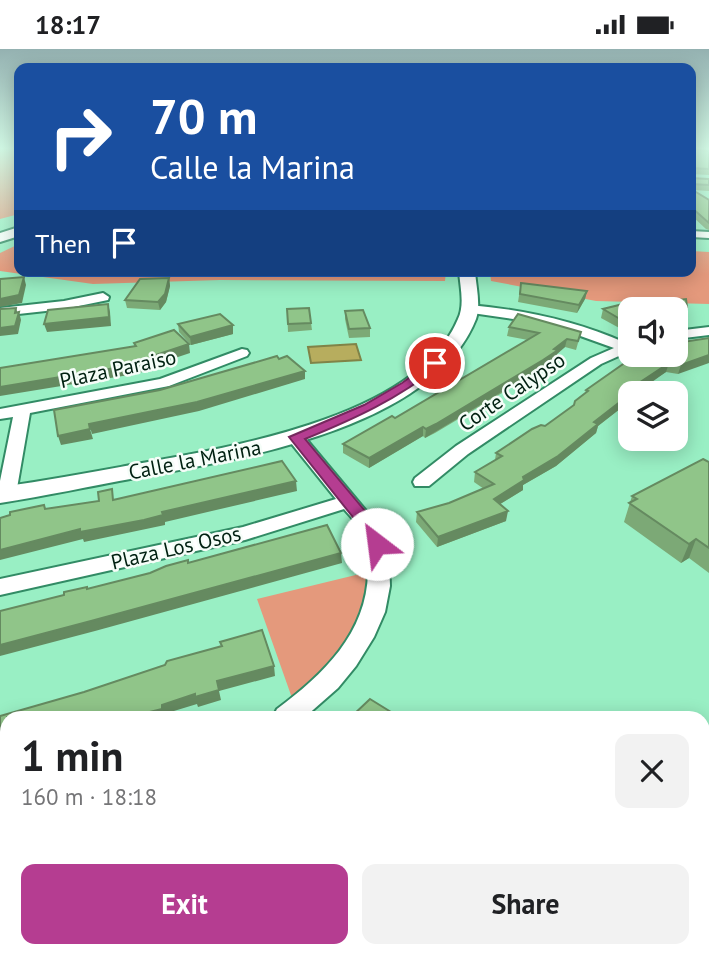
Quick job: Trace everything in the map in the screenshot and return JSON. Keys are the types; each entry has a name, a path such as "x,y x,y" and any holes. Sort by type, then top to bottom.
{"street":[{"path":"467,277 470,309 524,314 573,325 618,343"},
{"path":"0,312 64,305 103,297"},
{"name":"Calle la Marina","path":"3,494 230,454 296,437 369,408 414,380 450,347 462,330 470,309"},
{"path":"688,334 709,331"},
{"name":"Corte Calypso","path":"422,482 463,450 596,361 618,351"},
{"name":"Plaza Paraiso","path":"0,414 176,380 242,353"},
{"path":"3,494 22,410"},
{"path":"294,711 324,687 356,650 374,612 381,577 377,544 372,530 296,437"},
{"name":"Plaza Los Osos","path":"0,587 245,533 350,501"}],"shaded area":[{"path":"0,190 14,190 14,215 0,219"},
{"path":"14,246 14,273 0,271 0,253"},
{"path":"696,251 709,252 709,304 688,303 688,297 618,297 618,302 596,301 491,281 491,277 696,277"},
{"path":"43,277 445,277 445,281 220,280 93,284"},
{"path":"356,344 361,360 311,363 308,347"},
{"path":"368,572 367,591 354,626 332,657 292,698 257,599"}],"building":[{"path":"696,192 709,200 709,223 696,211"},
{"path":"24,277 19,295 0,299 0,279"},
{"path":"169,278 165,294 158,302 125,300 140,279"},
{"path":"521,283 587,291 579,305 520,294"},
{"path":"108,304 109,317 44,324 48,310"},
{"path":"618,305 618,318 603,309"},
{"path":"16,308 15,313 19,312 15,326 0,328 0,309"},
{"path":"309,308 311,323 288,324 287,309"},
{"path":"363,310 370,328 349,329 345,311"},
{"path":"220,314 233,325 190,337 178,324"},
{"path":"518,314 581,332 578,341 567,339 554,349 558,350 543,360 436,424 426,429 423,427 369,458 343,444 392,416 395,418 539,333 509,327"},
{"path":"174,330 189,344 156,355 159,358 133,365 0,387 0,368 136,346 134,343"},
{"path":"709,338 709,355 688,362 688,341"},
{"path":"277,356 279,359 287,356 305,371 197,402 89,424 90,429 58,436 54,410 160,390"},
{"path":"619,367 663,367 642,381 618,381 618,403 594,422 598,424 558,456 494,499 508,511 438,537 417,512 449,503 494,484 475,472 502,456 496,453 532,429 545,426 574,405 575,401 588,391 586,390"},
{"path":"703,459 709,462 709,548 696,539 689,544 629,503 637,499 632,496"},
{"path":"282,461 296,481 162,512 163,515 144,520 80,532 80,529 0,550 0,518 10,515 10,512 44,505 45,509 99,501 98,492 112,489 113,500"},
{"path":"327,525 341,553 0,645 0,611"},
{"path":"262,630 274,666 217,681 219,690 195,697 195,694 162,705 162,709 154,711 18,711 165,665 167,661 222,646 220,642"},
{"path":"370,699 389,711 357,711"}],"route":[{"path":"377,544 372,530 296,437 369,408 407,386 435,363"}]}
